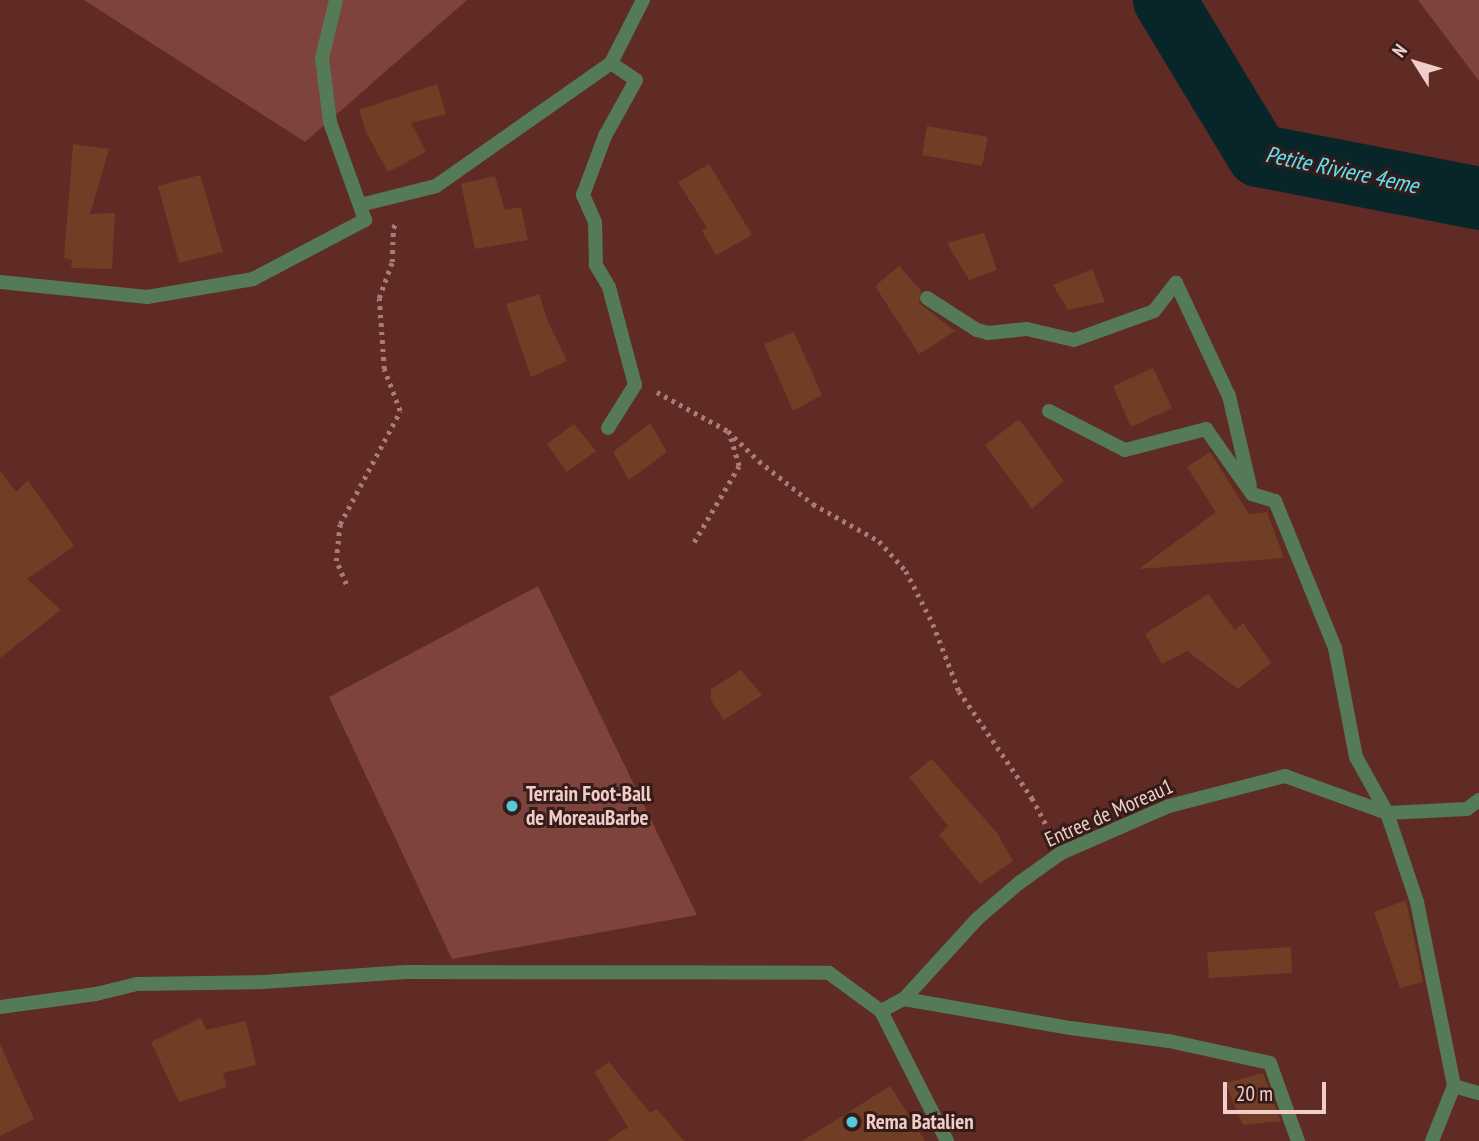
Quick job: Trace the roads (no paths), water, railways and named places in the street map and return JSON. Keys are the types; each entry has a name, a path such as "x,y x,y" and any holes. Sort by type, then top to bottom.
{"street":[{"path":"0,282 147,297 253,279 365,220 330,122 322,58 336,0"},
{"path":"360,205 436,186 611,63 643,0"},
{"path":"608,428 635,385 608,287 596,265 594,222 583,195 605,136 636,80 611,63"},
{"path":"927,298 977,330 988,332 1027,329 1073,340 1154,311 1175,283 1229,396 1252,494"},
{"path":"1049,411 1125,450 1206,429 1252,494 1275,501 1335,648 1356,757 1387,813 1417,902 1454,1086 1432,1141"},
{"name":"Entree de Moreau1","path":"881,1010 904,999 977,919 1019,883 1061,853 1169,806 1285,776 1387,813"},
{"path":"1387,813 1466,809 1479,800"},
{"path":"0,1007 96,994 137,984 263,982 406,972 829,974 881,1010 947,1141"},
{"path":"904,999 1071,1028 1169,1041 1270,1063 1298,1141"},
{"path":"1454,1086 1479,1093"}],"waterway":[{"name":"Petite Riviere 4eme","path":"1164,0 1258,155 1479,198"}],"place":[{"name":"Terrain Foot-Ball de MoreauBarbe","path":"512,806"},
{"name":"Rema Batalien","path":"852,1122"}]}
